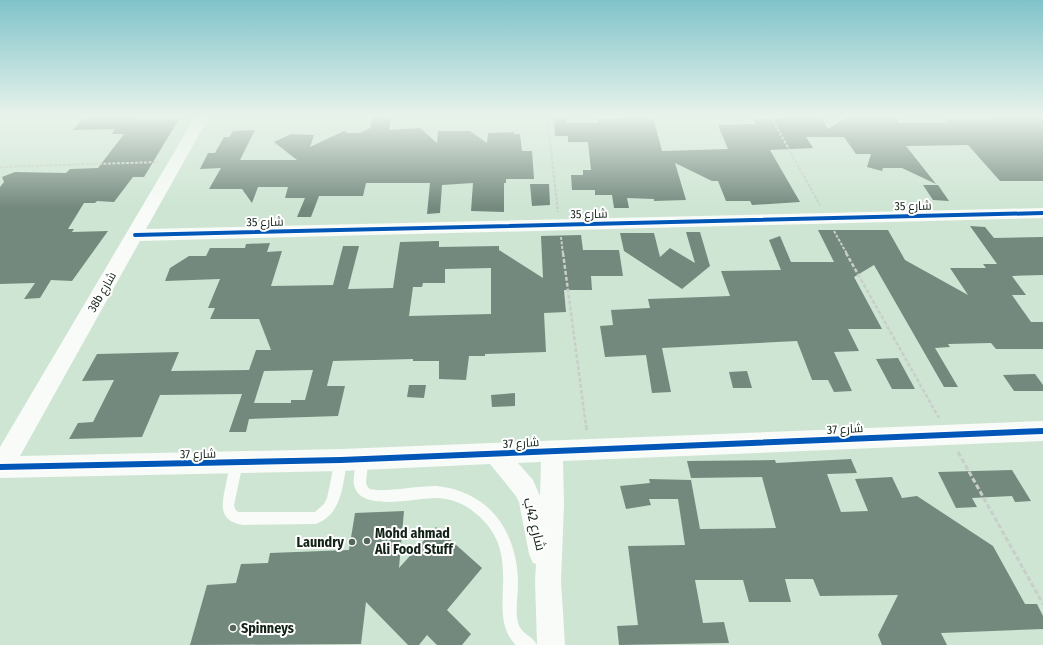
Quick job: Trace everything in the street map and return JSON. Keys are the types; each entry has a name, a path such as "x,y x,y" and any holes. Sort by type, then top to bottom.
{"street":[{"name":"38b شارع","path":"1,467 185,147"},
{"name":"شارع 35","path":"135,235 1043,213"},
{"name":"شارع 37","path":"1,467 340,460 1043,431"},
{"name":"شارع 42ب","path":"551,645 548,581 552,504 552,451"},
{"name":"شارع 42ب","path":"495,454 525,488 531,502 548,581"}],"lane":[{"path":"363,458 360,482 361,488 364,492 376,495 436,492 448,493 472,503 491,520 505,543 509,556 511,570 511,624 514,632 519,638 530,645"},
{"path":"237,463 228,504 229,510 236,518 316,518 327,512 333,503 340,460"}],"path":[{"path":"550,147 590,450"},
{"path":"788,147 1043,604"},
{"path":"0,167 177,161"}],"building":[{"path":"114,147 162,147 144,177 133,177 114,202 97,201 95,203 84,203 68,229 74,229 72,232 108,231 72,281 51,280 40,298 24,299 35,283 0,284 0,187 4,182 2,177 15,172 66,173 70,169 98,168"},
{"path":"218,147 246,147 240,160 297,160 281,147 522,147 522,151 532,151 534,179 506,179 506,183 504,183 504,212 471,211 473,183 442,185 440,213 427,214 430,183 366,183 363,196 319,196 311,217 297,217 305,198 285,198 288,187 258,187 252,203 242,189 209,189 221,168 200,169 208,153 215,153"},
{"path":"589,147 661,147 662,151 728,149 727,147 813,148 770,150 800,202 752,205 750,201 726,201 718,181 712,181 675,163 686,200 654,201 654,199 627,198 629,208 614,208 612,195 595,195 595,190 572,190 571,175 583,175 583,170 591,170"},
{"path":"851,147 907,147 936,184 902,168 883,168 882,171 867,167 871,154 856,154"},
{"path":"970,147 1043,147 1043,181 1000,181"},
{"path":"530,184 549,184 550,205 532,206"},
{"path":"923,185 938,185 949,201 933,200"},
{"path":"970,226 985,227 994,238 1043,237 1043,275 1012,276 1026,295 1012,295 1031,322 1043,322 1043,349 996,349 991,343 948,344 950,347 935,348 958,387 944,387 874,265 854,277 882,329 848,329 859,351 834,352 852,391 834,392 828,380 812,380 797,341 662,348 671,392 652,393 646,355 605,357 600,326 613,325 611,310 650,308 648,299 730,296 721,271 781,270 769,240 780,236 791,262 834,262 818,230 888,230 905,260 968,295 950,268 986,268 983,264 997,264"},
{"path":"686,232 700,232 710,266 682,289 624,251 620,233 654,233 660,257 670,248 695,263"},
{"path":"581,235 583,250 619,250 623,276 591,276 592,290 564,290 566,312 544,313 546,352 469,356 466,380 439,379 439,361 413,361 413,359 333,361 327,386 345,386 338,416 249,419 246,432 229,432 242,394 160,395 142,437 69,439 78,423 93,422 114,380 82,381 97,354 179,352 171,371 249,370 256,350 271,350 259,319 210,319 215,308 208,308 220,279 165,281 170,268 189,256 206,256 210,248 245,248 246,244 270,243 267,252 282,251 271,286 333,285 343,246 359,246 348,289 393,288 400,242 439,241 439,247 499,246 499,250 543,278 541,236","holes":["491,268 491,314 409,316 413,287 422,287 423,283 445,283 445,269","313,370 305,400 291,400 291,403 254,403 264,371"]},
{"path":"898,358 915,389 892,389 876,359"},
{"path":"747,371 752,388 733,388 729,372"},
{"path":"1035,374 1043,385 1043,391 1014,391 1003,375"},
{"path":"409,385 426,385 424,398 407,397"},
{"path":"515,393 515,406 492,407 491,395"},
{"path":"851,459 857,473 827,474 841,512 868,511 855,479 892,477 902,498 917,496 993,546 1025,604 1037,604 1043,616 1043,629 941,633 947,645 882,645 878,635 898,595 820,596 813,579 785,579 791,602 749,602 743,580 695,580 703,623 724,622 729,643 619,645 617,626 638,625 628,546 685,545 678,499 649,499 651,505 626,509 620,486 650,483 649,479 691,480 700,529 776,528 762,477 691,478 687,461 775,460 776,463"},
{"path":"1012,470 1031,501 1015,502 1012,496 972,498 977,507 956,508 938,472"},
{"path":"404,511 399,568 436,527 482,568 447,610 471,634 462,645 437,645 427,635 419,645 408,645 366,602 361,644 190,645 207,585 236,583 241,564 268,563 270,553 349,550 355,513"}],"cycle path":[{"path":"135,235 1043,213"},
{"path":"0,467 341,460 1043,431"}],"place":[{"name":"Mohd ahmad Ali Food Stuff","path":"367,541"},
{"name":"Laundry","path":"352,542"},
{"name":"Spinneys","path":"233,628"}]}
